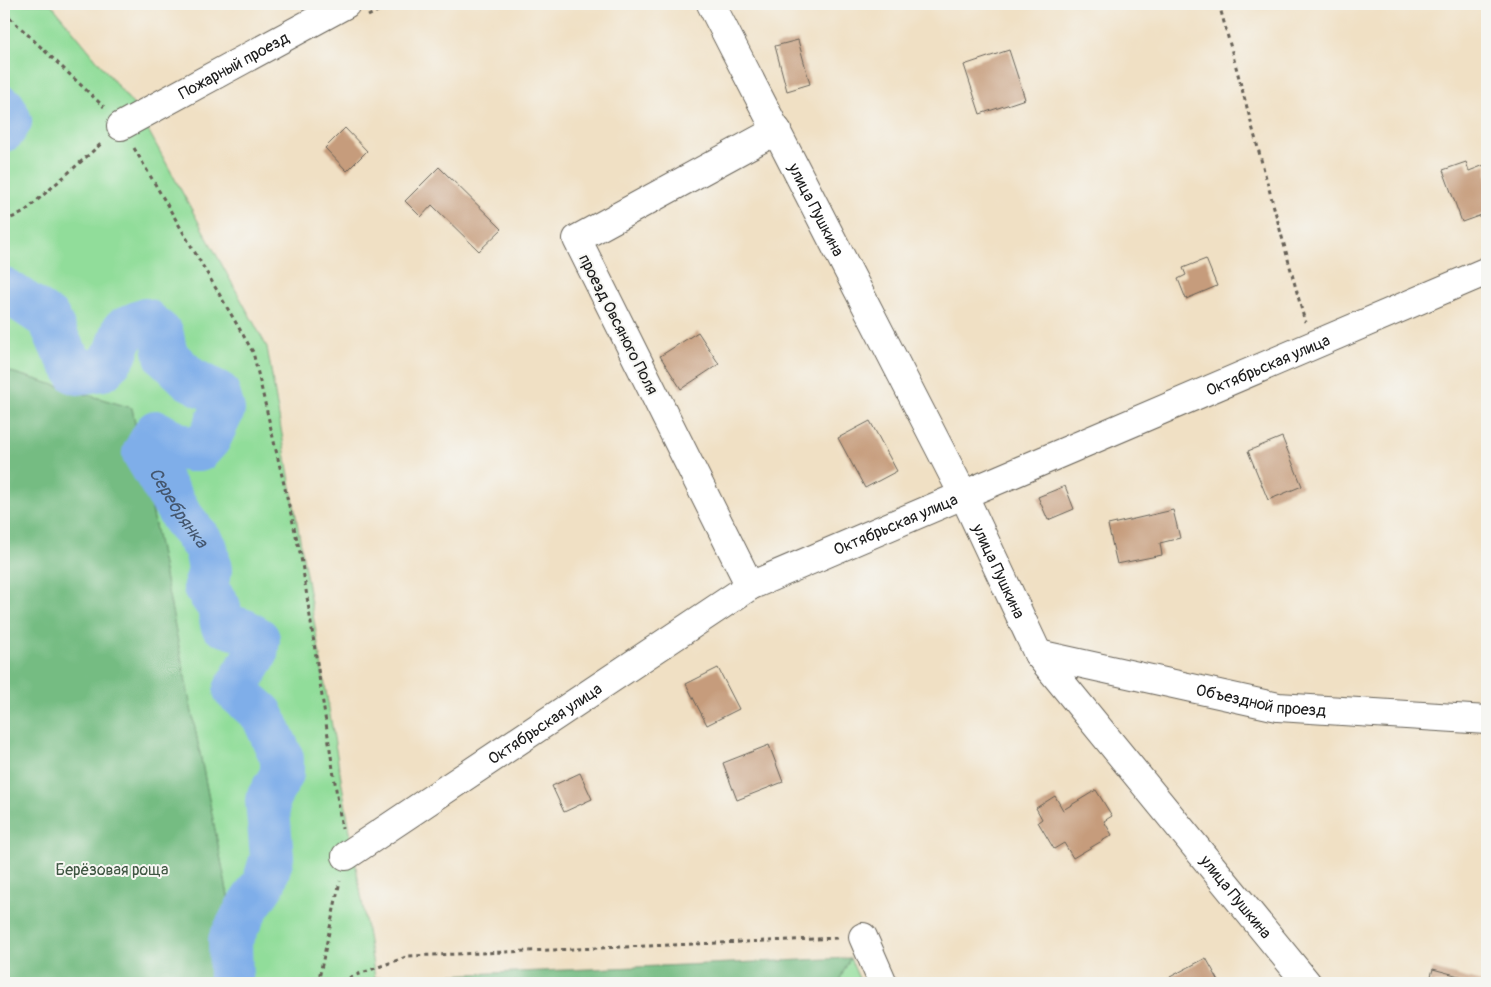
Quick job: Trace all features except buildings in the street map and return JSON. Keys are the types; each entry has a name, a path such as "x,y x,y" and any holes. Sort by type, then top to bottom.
{"street":[{"name":"Пожарный проезд","path":"121,126 346,4"},
{"name":"улица Пушкина","path":"711,4 964,496 1038,654 1307,983"},
{"name":"проезд Овсяного Поля","path":"750,586 577,239 777,130"},
{"name":"Октябрьская улица","path":"346,856 750,586 1487,271"},
{"name":"Объездной проезд","path":"1038,654 1278,707 1487,720"},
{"path":"863,936 883,983"}],"path":[{"path":"1219,4 1312,347"},
{"path":"4,12 96,99 121,126 253,352 301,557 346,856 318,983"},
{"path":"4,221 23,213 121,126"},
{"path":"334,983 409,956 863,936"}],"green space":[{"path":"4,4 51,4 136,108 267,347 376,983 241,983 231,911 132,408 4,370"},
{"name":"Берёзовая роща","path":"4,370 132,408 231,911 241,983 4,983"},
{"path":"850,958 861,983 838,983"},
{"path":"850,958 838,983 376,983 374,978"}],"waterway":[{"name":"Серебрянка","path":"4,108 10,121 4,130"},
{"name":"Серебрянка","path":"4,289 49,319 60,344 77,373 103,369 116,353 124,329 145,320 162,335 166,356 190,379 218,393 223,410 209,439 199,450 188,450 156,432 144,453 182,517 206,548 210,570 205,587 219,607 222,624 245,631 258,639 256,654 235,690 262,714 282,758 282,774 267,800 272,857 264,883 247,908 230,940 231,983"}]}
